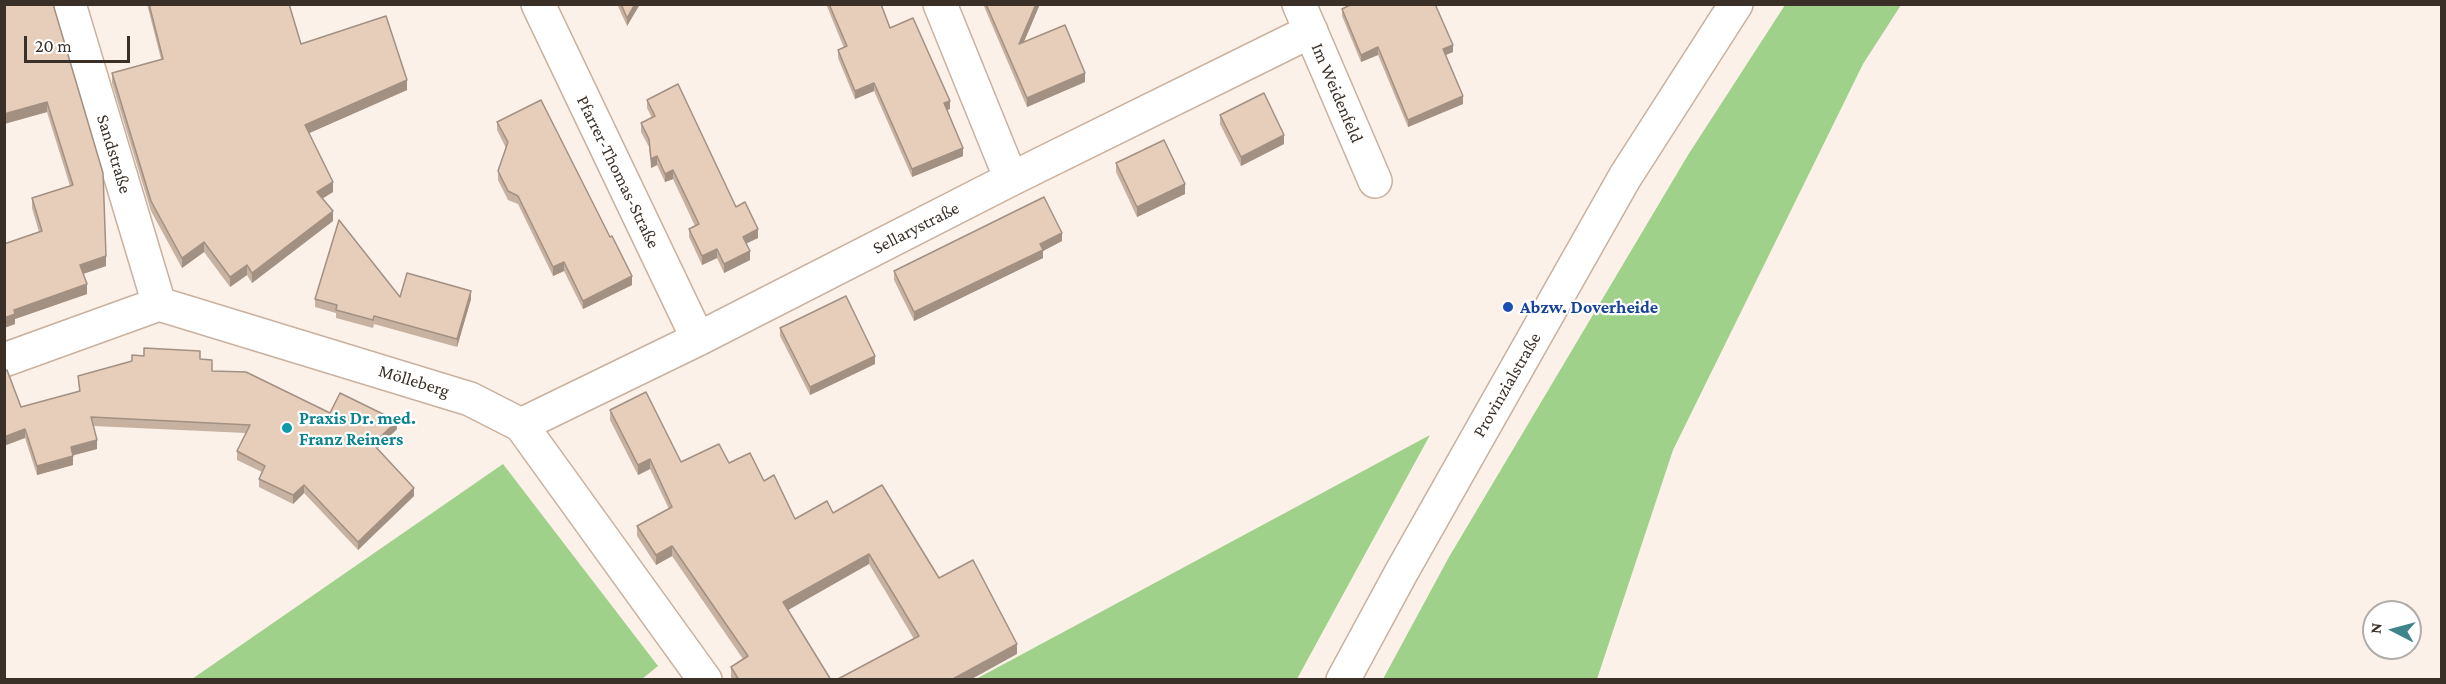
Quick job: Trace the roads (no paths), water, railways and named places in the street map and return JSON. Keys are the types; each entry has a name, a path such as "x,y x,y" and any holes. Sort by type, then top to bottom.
{"street":[{"name":"Sandstraße","path":"69,4 159,304"},
{"name":"Pfarrer-Thomas-Straße","path":"538,4 698,339"},
{"path":"940,4 1011,179"},
{"name":"Provinzialstraße","path":"1342,680 1625,177 1736,4"},
{"name":"Sellarystraße","path":"521,425 698,339 1011,179 1305,18"},
{"name":"Im Weidenfeld","path":"1305,18 1375,181"},
{"path":"4,360 159,304"},
{"name":"Mölleberg","path":"159,304 470,399 521,425 705,680"}],"place":[{"name":"Abzw. Doverheide","path":"1508,307"},
{"name":"Praxis Dr. med. Franz Reiners","path":"287,428"}]}
